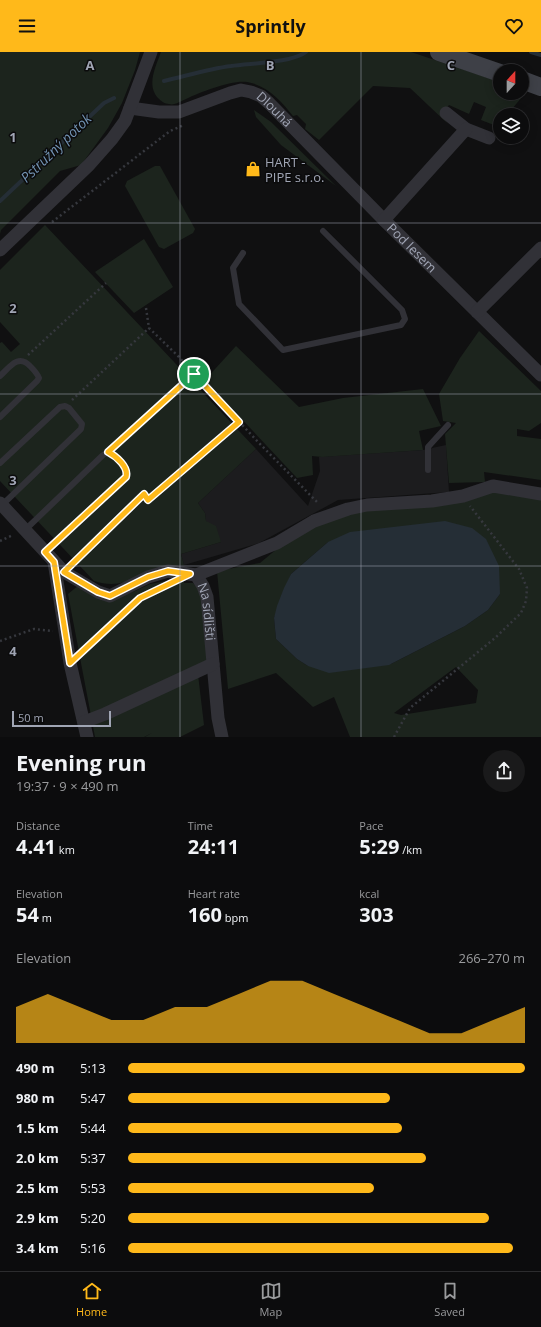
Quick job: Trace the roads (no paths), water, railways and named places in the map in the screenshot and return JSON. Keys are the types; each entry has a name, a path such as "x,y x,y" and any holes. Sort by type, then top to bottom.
{"main road":[{"path":"439,52 493,71"},
{"path":"529,83 541,87"}],"street":[{"path":"0,250 98,155 116,133 130,108 151,52"},
{"name":"Dlouhá","path":"130,108 159,112 179,112 241,90 261,96 384,220"},
{"path":"446,112 466,129 489,138"},
{"name":"Pod lesem","path":"466,129 384,220 541,375"},
{"path":"477,312 541,248"},
{"path":"193,574 276,543 314,521 348,509 367,505 432,501 463,496 493,486 541,494"},
{"name":"Na sídlišti","path":"1,504 64,572 98,592 110,596 148,577 168,571 193,574 203,586 207,597 218,718 222,737"},
{"path":"50,557 70,663 87,737"},
{"path":"84,722 105,714 213,664"}],"lane":[{"path":"243,253 233,268 239,304 283,350 401,325 405,319 402,310 323,231"},
{"path":"0,376 16,361 22,360 38,374 39,378 0,417"},
{"path":"0,462 60,407 65,406 69,408 82,424 81,429 1,504"},
{"path":"428,470 428,447 448,425"},
{"path":"25,530 103,454 108,452 113,454 126,468 126,477 50,557"},
{"path":"64,572 144,494"},
{"path":"70,663 140,598 193,574"}],"waterway":[{"name":"Pstružný potok","path":"164,81 222,67 270,62 291,58 300,56 306,52"},
{"name":"Pstružný potok","path":"531,52 541,55"},
{"name":"Pstružný potok","path":"0,201 104,103 114,98"}],"place":[{"name":"HART - PIPE s.r.o.","path":"253,169"}]}
